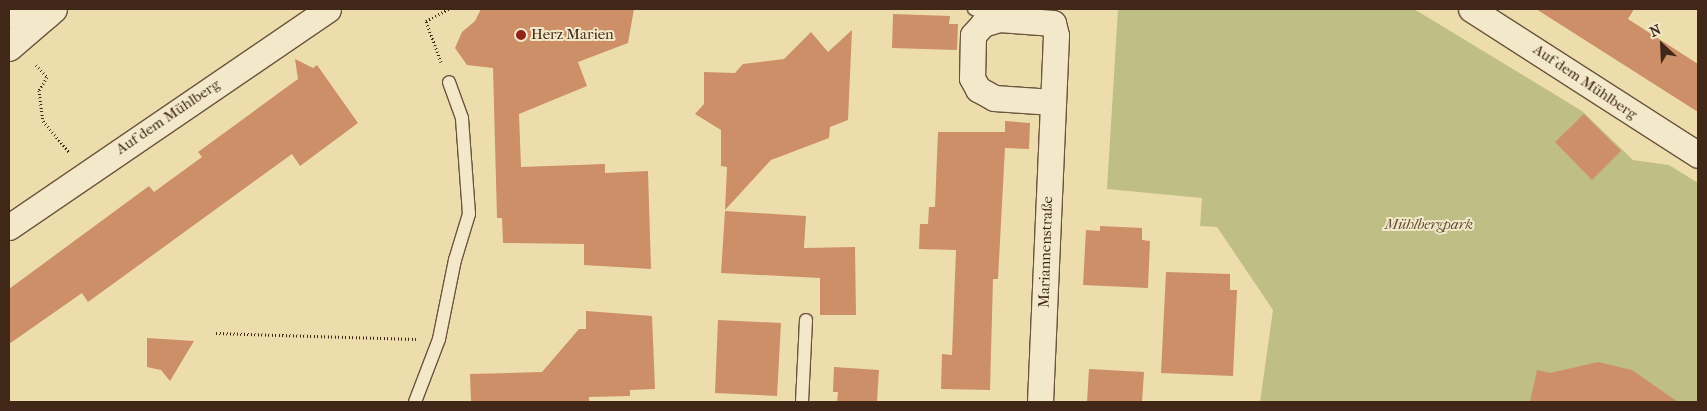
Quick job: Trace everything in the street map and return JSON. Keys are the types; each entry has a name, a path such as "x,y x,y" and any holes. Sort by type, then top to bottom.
{"main road":[{"path":"9,13 50,11"},
{"path":"12,44 50,11"}],"street":[{"name":"Auf dem Mühlberg","path":"9,227 328,9"},
{"name":"Auf dem Mühlberg","path":"1471,9 1698,155"},
{"name":"Mariannenstraße","path":"999,19 1053,23 1053,102 1040,402"},
{"path":"999,19 983,24 973,35 972,78 978,90 994,98 1053,102"}],"lane":[{"path":"974,9 999,19"},
{"path":"415,402 439,339 454,260 469,214 462,118 449,82"},
{"path":"802,402 806,320"}],"path":[{"path":"449,9 426,21 449,82"},
{"path":"12,44 47,77 39,90 44,121 87,173"},
{"path":"216,333 439,339"}],"green space":[{"name":"Mühlbergpark","path":"1118,9 1414,9 1582,111 1633,160 1669,165 1698,183 1698,402 1260,402 1273,310 1217,227 1200,226 1202,198 1107,189"}],"building":[{"path":"481,9 634,9 628,43 578,62 587,86 519,114 521,167 605,164 605,173 648,171 651,269 584,265 584,244 503,243 502,218 497,218 493,68 467,65 455,48 462,32 475,21"},
{"path":"1536,9 1634,9 1628,19 1698,64 1698,112"},
{"path":"893,14 950,16 949,24 958,24 957,50 892,48"},
{"path":"852,30 848,120 830,127 829,138 771,160 725,210 727,167 721,166 721,130 695,114 704,104 704,72 735,73 743,64 784,59 811,32 828,52"},
{"path":"295,59 313,68 317,65 358,123 300,166 292,154 88,302 82,293 9,344 9,289 149,186 154,192 202,157 198,152 298,79"},
{"path":"1584,114 1621,151 1592,180 1555,142"},
{"path":"1005,121 1030,123 1029,149 1005,148 998,279 993,279 990,390 941,389 942,354 952,355 956,250 919,249 920,224 928,224 929,207 935,207 938,132 1005,132"},
{"path":"725,211 806,216 804,248 855,247 856,315 820,315 820,278 721,273"},
{"path":"1100,226 1142,228 1142,240 1150,241 1148,288 1083,285 1086,230 1100,231"},
{"path":"1166,272 1230,274 1230,290 1237,290 1233,376 1161,373"},
{"path":"586,311 652,316 655,389 630,390 630,396 589,397 589,402 471,402 470,374 542,372 579,329 586,329"},
{"path":"718,320 781,323 777,396 715,393"},
{"path":"147,338 194,341 170,381 161,370 147,367"},
{"path":"1598,362 1632,370 1678,402 1530,402 1537,370 1550,373"},
{"path":"834,367 879,370 877,401 837,402 838,392 833,392"},
{"path":"1089,369 1144,372 1142,402 1087,402"}],"place":[{"name":"Herz Marien","path":"521,35"}]}
